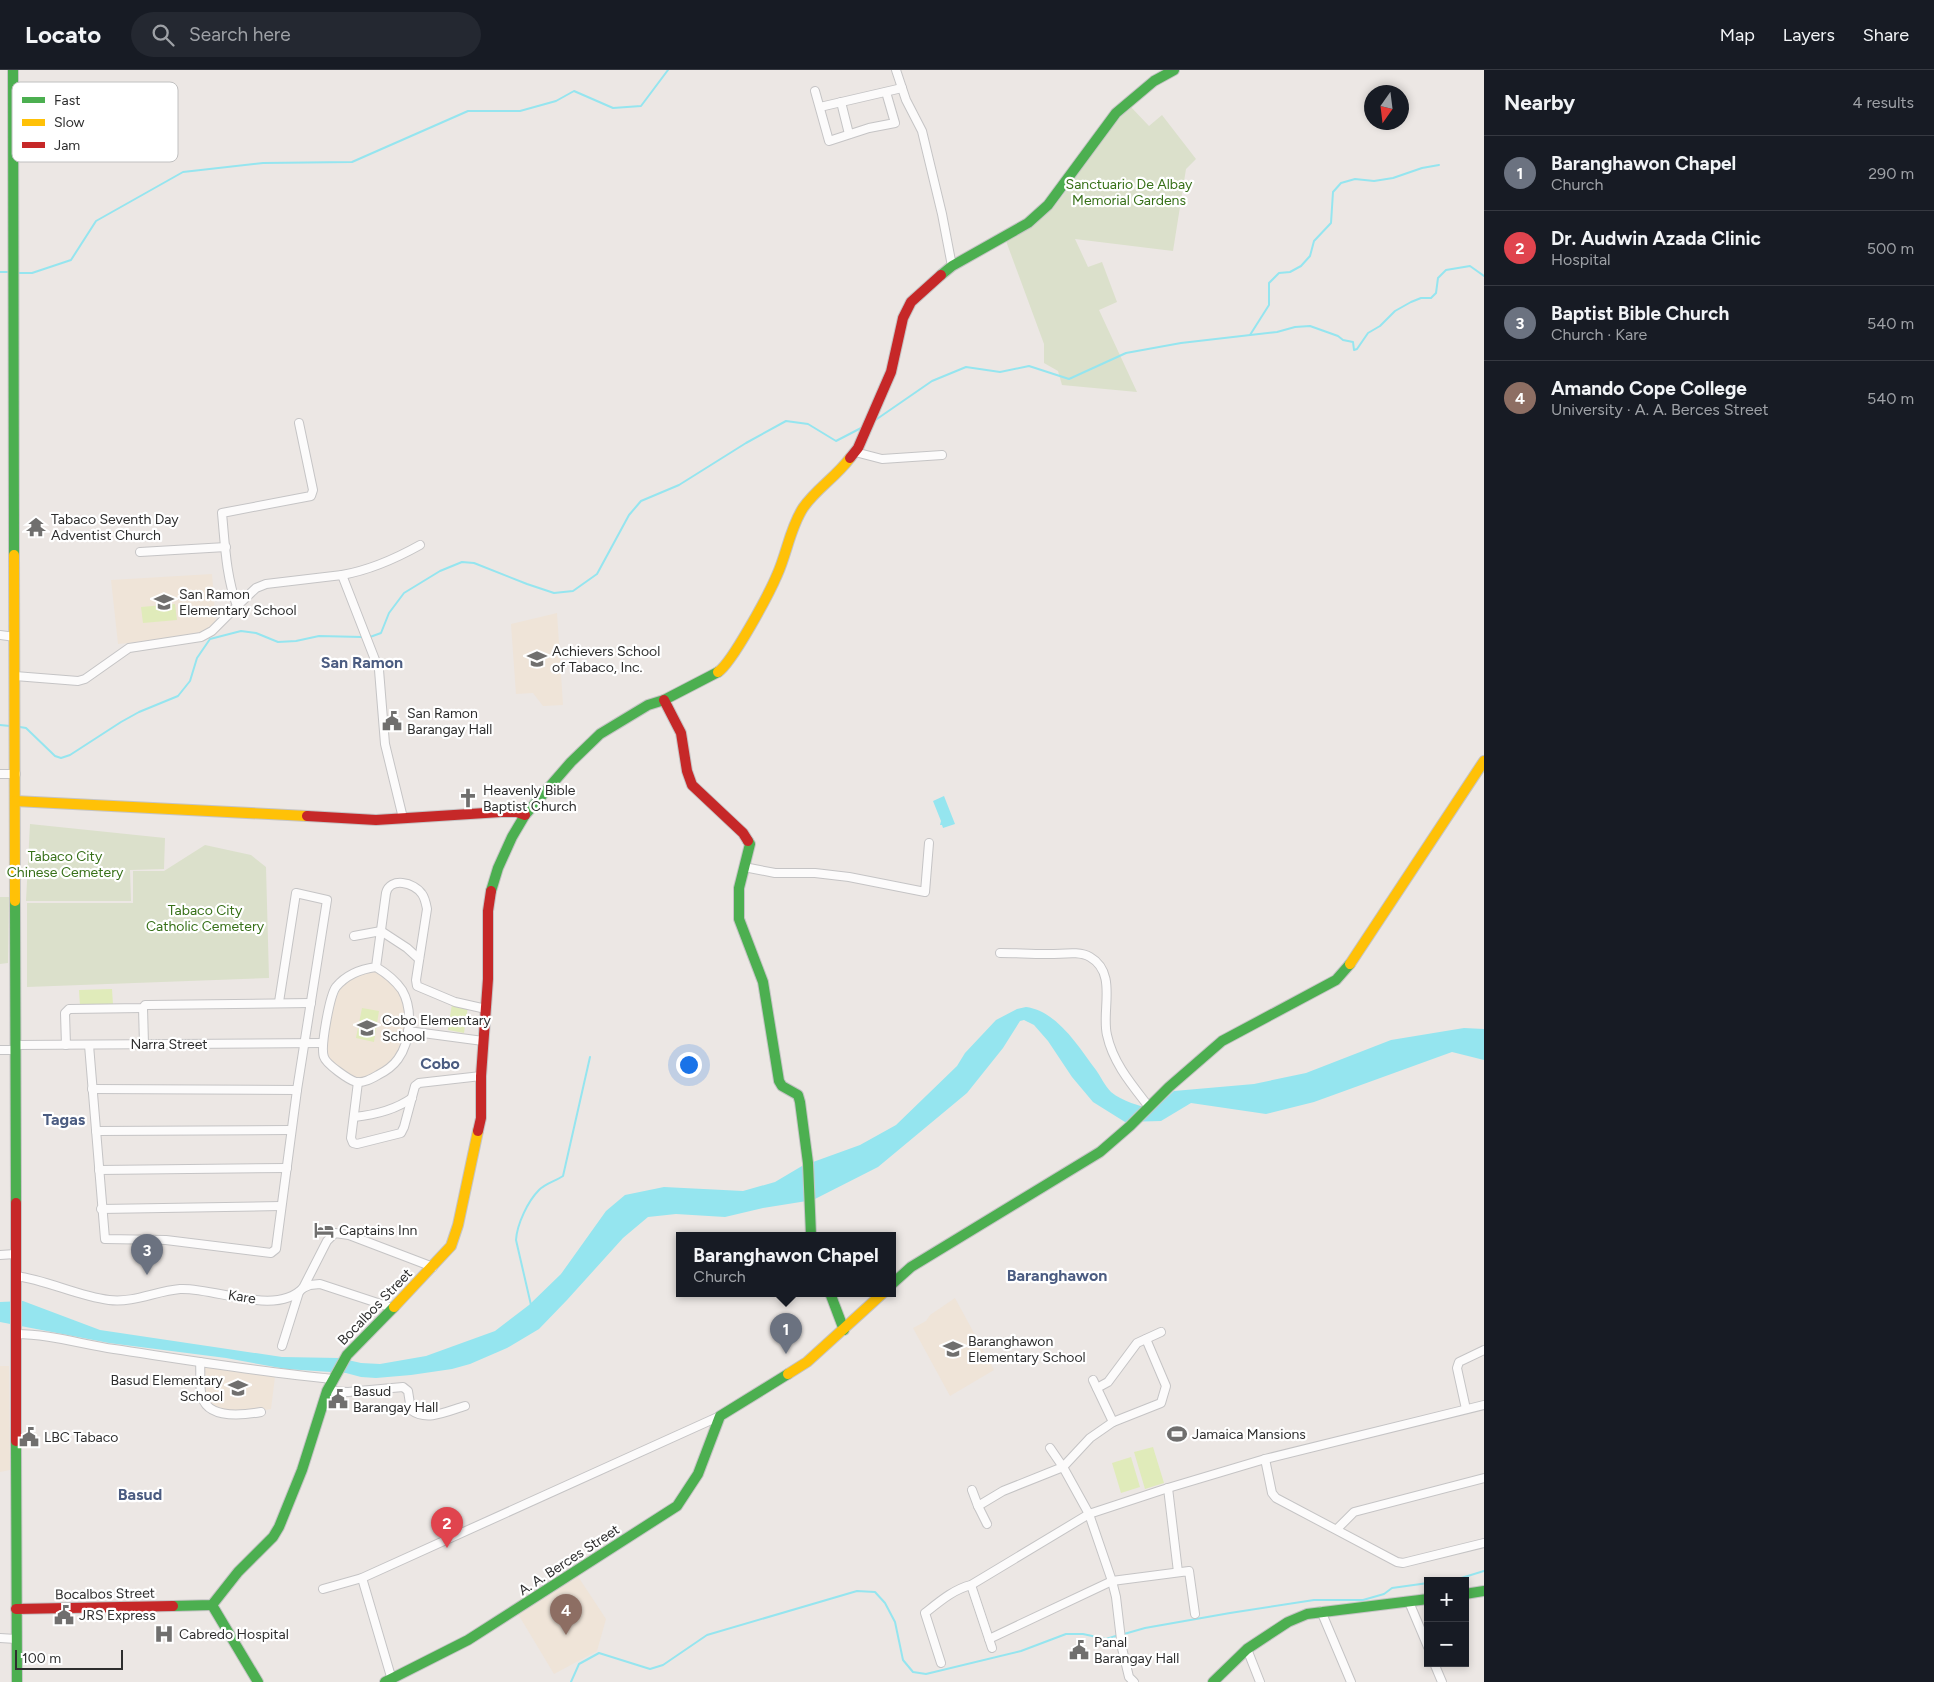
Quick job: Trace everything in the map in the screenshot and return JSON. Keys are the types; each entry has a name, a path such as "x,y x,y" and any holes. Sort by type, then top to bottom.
{"street":[{"path":"896,70 902,88 922,131 942,214 952,266"},
{"name":"Bocalbos Street","path":"16,1610 212,1605 238,1572 273,1537 280,1527 302,1470 327,1391 347,1355 394,1308 451,1246 458,1225 481,1118 481,1076 488,979 488,911 491,889 512,837 525,815 582,750 600,734 648,704 664,700 720,671 733,654 777,575 802,508 815,493 842,469 856,452 891,372 901,326 911,302 952,266 1028,223 1048,205 1116,113 1154,81 1174,70"},
{"path":"820,107 902,88"},
{"path":"815,91 829,142 869,128 895,123 886,92"},
{"path":"841,102 849,134"},
{"path":"13,162 17,1682"},
{"path":"236,606 230,587 222,513 311,496 313,490 299,423"},
{"path":"856,452 882,459 942,455"},
{"path":"15,676 78,681 85,679 129,648 201,637 212,631 256,588 266,584 362,571 403,554 420,544"},
{"path":"140,552 226,547"},
{"path":"342,575 379,670 385,744 404,818"},
{"path":"0,635 15,637"},
{"path":"664,700 681,733 687,771 692,785 748,838 750,844 739,888 738,919 763,982 779,1081 782,1086 798,1095 800,1102 808,1164 811,1232"},
{"path":"896,1281 917,1263 1108,1146 1169,1086 1222,1041 1336,980 1350,965 1484,761"},
{"path":"0,774 16,774"},
{"path":"15,801 376,820 501,812 517,812 525,815"},
{"path":"744,867 776,873 816,873 849,877 925,892 929,843"},
{"path":"376,967 387,888 397,882 410,886 418,890 422,895 427,909 416,980 417,986"},
{"path":"89,1045 103,1236 108,1240 166,1240 271,1253 276,1249 296,1090 327,900 296,893 279,1002"},
{"path":"354,936 381,931 407,948 419,959"},
{"path":"1000,952 1080,954 1091,958 1100,966 1107,979 1106,1034 1122,1073 1146,1109"},
{"path":"376,967 393,979 403,992 408,1011 408,1031 402,1052 391,1067 370,1079 358,1082 350,1079 327,1063 323,1056 323,1043 334,989 353,974 376,967"},
{"path":"403,992 417,986 455,1002 486,1008"},
{"path":"66,1045 66,1010 143,1008 148,1004 311,1003"},
{"path":"143,1008 144,1044"},
{"path":"408,1031 483,1041"},
{"name":"Narra Street","path":"0,1050 66,1045 323,1043"},
{"path":"358,1082 351,1138 353,1142 358,1144 401,1133 415,1086 419,1083 481,1076"},
{"path":"92,1089 296,1090"},
{"path":"354,1117 385,1111 412,1098"},
{"path":"96,1131 291,1130"},
{"path":"99,1170 287,1168"},
{"path":"101,1209 281,1206"},
{"path":"282,1346 301,1290 327,1241 335,1233 349,1235 433,1267"},
{"path":"0,1255 15,1254"},
{"name":"Kare","path":"16,1276 109,1300 130,1300 180,1289 200,1290 247,1300 268,1301 310,1285 320,1284 394,1308"},
{"path":"832,1297 844,1330"},
{"path":"323,1589 362,1578 720,1416 807,1362 879,1297"},
{"path":"1097,1388 1108,1382 1137,1344 1161,1332"},
{"path":"16,1333 52,1337 113,1349 200,1362 333,1378"},
{"path":"978,1506 1011,1487 1062,1467 1090,1438 1113,1422 1162,1403 1166,1386 1146,1339"},
{"path":"1466,1409 1457,1368 1459,1362 1484,1350"},
{"path":"200,1362 201,1395 204,1402 220,1412 233,1416 261,1412"},
{"path":"1094,1380 1113,1422"},
{"path":"327,1391 348,1392 403,1387 408,1391 411,1410 426,1416 465,1406"},
{"path":"941,1663 925,1613 946,1597 971,1585 1089,1514 1265,1459 1484,1405"},
{"name":"A. A. Berces Street","path":"390,1681 468,1640 510,1615 677,1506 689,1492 699,1474 720,1416"},
{"path":"1050,1448 1089,1514 1116,1597 1122,1648 1130,1680"},
{"path":"1265,1459 1272,1493 1276,1498 1397,1562 1403,1563 1484,1543"},
{"path":"1337,1529 1354,1512 1484,1478"},
{"path":"1168,1488 1178,1572"},
{"path":"972,1490 987,1524"},
{"path":"989,1639 1112,1581 1178,1572 1189,1571 1195,1614"},
{"path":"362,1578 390,1681"},
{"path":"971,1585 992,1648"},
{"path":"1469,1593 1484,1591"},
{"path":"1213,1682 1247,1650 1288,1622 1307,1614 1424,1600"},
{"path":"1409,1602 1424,1638"},
{"path":"212,1605 258,1682"},
{"path":"1321,1611 1351,1682"},
{"path":"0,1638 16,1639"},
{"path":"1247,1650 1260,1682"},
{"path":"1436,1667 1442,1682"}],"shaded area":[{"name":"San Ramon Elementary School","path":"212,574 216,624 201,636 118,644 111,580"},
{"name":"Achievers School of Tabaco, Inc.","path":"557,613 563,705 543,706 533,693 516,694 511,624"},
{"name":"Cobo Elementary School","path":"375,970 390,980 402,995 407,1016 402,1045 389,1064 361,1080 355,1079 329,1060 326,1040 332,1007 342,985 360,973"},
{"name":"Baranghawon Elementary School","path":"955,1298 994,1370 950,1396 913,1328 926,1321 930,1315"},
{"path":"0,1366 9,1366 10,1470 0,1472"},
{"name":"Basud Elementary School","path":"203,1366 275,1377 271,1409 238,1414 220,1410 204,1400"},
{"path":"577,1575 606,1619 597,1651 554,1674 518,1614"}],"green space":[{"name":"Sanctuario De Albay Memorial Gardens","path":"1130,106 1149,126 1162,115 1196,159 1186,169 1173,251 1075,239 1088,267 1102,262 1117,302 1099,310 1137,392 1062,385 1058,371 1044,363 1044,344 1006,241 1032,225 1052,209 1098,143"},
{"path":"175,604 177,620 143,623 141,607"},
{"name":"Tabaco City Chinese Cemetery","path":"30,824 165,838 164,869 130,870 131,901 26,901"},
{"name":"Tabaco City Catholic Cemetery","path":"205,845 251,855 266,867 269,978 27,987 27,903 133,903 133,871 164,871"},
{"path":"0,897 9,897 8,963 0,964"},
{"path":"112,989 113,1005 80,1006 79,990"},
{"path":"452,1004 468,1006 464,1033 448,1030"},
{"path":"362,1008 379,1011 374,1042 356,1038"},
{"path":"1153,1447 1164,1483 1145,1489 1134,1452"},
{"path":"1131,1457 1140,1487 1121,1493 1112,1463"}],"water":[{"path":"944,796 955,824 943,828 940,825 941,821 933,801"},
{"path":"1026,1007 1047,1015 1066,1031 1111,1092 1126,1101 1153,1110 1174,1091 1254,1084 1306,1073 1391,1040 1464,1028 1484,1029 1484,1060 1452,1052 1314,1102 1266,1114 1191,1103 1161,1121 1125,1122 1093,1102 1034,1025 1024,1020 1020,1021 1003,1048 967,1093 878,1167 813,1200 763,1208 725,1217 676,1214 648,1217 623,1238 539,1329 507,1348 470,1364 452,1369 411,1375 376,1378 361,1377 346,1373 286,1369 226,1358 109,1343 0,1322 0,1302 23,1301 100,1330 282,1357 339,1358 361,1363 380,1364 426,1356 495,1331 529,1305 561,1274 606,1211 625,1195 664,1187 743,1191 775,1182 802,1166 860,1145 896,1125 957,1066 965,1053 996,1020 1017,1009"}],"waterway":[{"path":"18,273 32,273 71,260 96,221 183,172 263,163 352,162 468,111 520,111 556,101 574,91 613,108 641,106 668,70"},
{"path":"1250,335 1269,305 1269,283 1279,273 1290,272 1301,266 1310,256 1314,241 1331,223 1333,192 1341,183 1355,179 1374,181 1393,178 1422,168 1439,165"},
{"path":"874,421 932,381 966,367 1000,372 1029,366 1069,379 1126,353 1181,343 1277,332 1295,327 1310,326 1338,336 1343,340 1353,342 1354,350 1357,349 1368,333 1380,326 1395,311 1421,298 1431,298 1436,293 1438,278 1446,270 1470,266 1484,276"},
{"path":"0,272 8,272"},
{"path":"370,637 381,633 389,613 404,593 440,571 462,562 474,563 554,593 573,591 597,574 629,515 641,501 679,485 746,443 786,421 808,424 836,441 863,427"},
{"path":"20,727 26,728 55,756 61,758 70,755 139,712 178,696 190,681 197,658 210,639 241,631 256,633 278,642 296,641 319,636 362,637"},
{"path":"0,725 10,726"},
{"path":"531,1305 516,1240 518,1227 531,1200 539,1190 563,1176 590,1057"},
{"path":"1464,1577 1484,1571"},
{"path":"1124,1634 1145,1628 1314,1600 1363,1600 1384,1594 1392,1588 1424,1584"},
{"path":"571,1682 579,1664 599,1653 650,1669 663,1665 707,1635 857,1591 875,1592 885,1603 895,1622 903,1660 913,1672 926,1674 1021,1651 1066,1634 1083,1634 1106,1639 1119,1635"}],"traffic: fast":[{"path":"13,70 13,82"},
{"path":"941,275 952,266 1028,223 1048,205 1116,113 1154,81 1174,70"},
{"path":"13,162 14,555"},
{"path":"491,891 498,868 512,837 525,815 571,762 600,734 648,705 664,700 718,672"},
{"path":"748,841 750,844 739,888 739,919 763,982 779,1081 782,1086 798,1095 800,1102 808,1163 811,1232"},
{"path":"15,901 16,1203"},
{"path":"896,1280 911,1267 1100,1152 1130,1126 1169,1087 1222,1041 1336,980 1350,964"},
{"path":"832,1297 844,1330"},
{"path":"173,1606 212,1605 238,1572 273,1537 279,1527 302,1470 327,1391 347,1355 394,1307"},
{"path":"385,1682 468,1640 677,1506 698,1474 720,1416 788,1374"},
{"path":"16,1441 17,1682"},
{"path":"1469,1593 1484,1591"},
{"path":"1213,1682 1247,1649 1288,1622 1307,1614 1424,1599"},
{"path":"212,1605 258,1682"}],"traffic: slow":[{"path":"718,672 741,642 773,584 795,524 803,508 850,458"},
{"path":"14,555 15,901"},
{"path":"1350,964 1484,761"},
{"path":"15,801 307,816"},
{"path":"394,1307 451,1246 458,1225 478,1131"},
{"path":"788,1374 807,1362 879,1297"}],"traffic: jam":[{"path":"850,458 858,448 891,372 903,318 911,302 941,275"},
{"path":"664,700 681,733 687,771 692,785 743,833 748,841"},
{"path":"307,816 376,820 501,812 517,812 525,815"},
{"path":"478,1131 481,1118 481,1076 488,979 488,911 491,891"},
{"path":"16,1203 16,1441"},
{"path":"16,1609 173,1606"}],"place":[{"name":"Tabaco Seventh Day Adventist Church","path":"36,527"},
{"name":"San Ramon Elementary School","path":"164,602"},
{"name":"Achievers School of Tabaco, Inc.","path":"537,659"},
{"name":"San Ramon Barangay Hall","path":"392,721"},
{"name":"Heavenly Bible Baptist Church","path":"468,798"},
{"name":"Cobo Elementary School","path":"367,1028"},
{"name":"Captains Inn","path":"324,1230"},
{"name":"Baptist Bible Church","path":"147,1275"},
{"name":"Baranghawon Elementary School","path":"953,1349"},
{"name":"Baranghawon Chapel","path":"786,1354"},
{"name":"Basud Elementary School","path":"238,1388"},
{"name":"Basud Barangay Hall","path":"338,1399"},
{"name":"Jamaica Mansions","path":"1177,1434"},
{"name":"LBC Tabaco","path":"29,1437"},
{"name":"Dr. Audwin Azada Clinic","path":"447,1548"},
{"name":"JRS Express","path":"64,1615"},
{"name":"Cabredo Hospital","path":"164,1634"},
{"name":"Amando Cope College","path":"566,1635"},
{"name":"Panal Barangay Hall","path":"1079,1650"}],"district":[{"name":"San Ramon","path":"362,662"},
{"name":"Cobo","path":"440,1063"},
{"name":"Tagas","path":"64,1119"},
{"name":"Baranghawon","path":"1057,1275"},
{"name":"Basud","path":"140,1494"}]}
